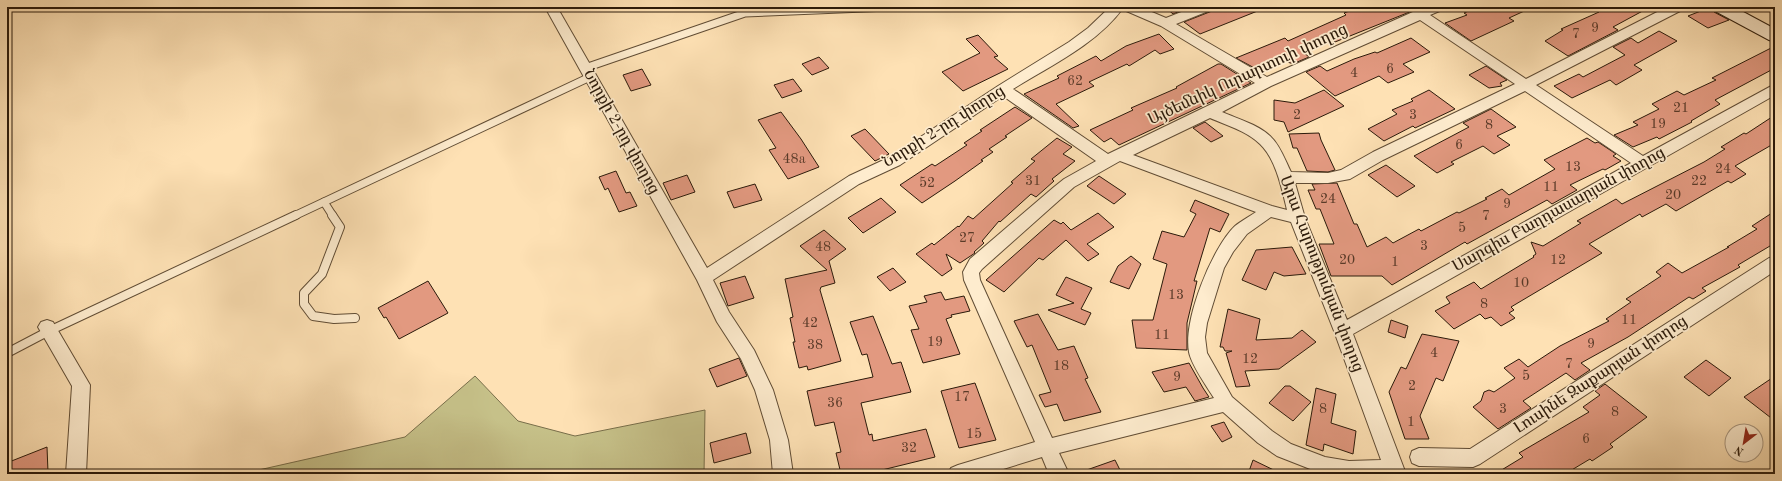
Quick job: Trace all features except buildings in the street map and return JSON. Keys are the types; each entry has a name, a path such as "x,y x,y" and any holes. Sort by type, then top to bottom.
{"main road":[{"path":"1721,7 1775,36"}],"street":[{"name":"Նորքի 2-րդ փողոց","path":"551,7 704,278 723,317 748,355 764,390 779,440 783,474"},
{"name":"Նորքի 2-րդ փողոց","path":"704,278 854,180 895,161 1003,89 1074,45 1093,32 1118,7"},
{"path":"1129,7 1166,23 1266,83"},
{"path":"1166,23 1206,7"},
{"name":"Այծեմնիկ Ուրարտուի փողոց","path":"1048,447 972,280 971,272 976,264 1069,183 1113,158 1210,112 1266,83 1437,7"},
{"path":"1286,177 1328,178 1346,175 1378,156 1525,85 1677,7"},
{"path":"1420,14 1642,163"},
{"path":"1003,89 1113,158 1269,211 1297,218"},
{"name":"Սարգիս Բաղդասարյան փողոց","path":"1343,332 1775,89"},
{"name":"Արա Հարությունյան փողոց","path":"1210,112 1254,132 1265,140 1272,149 1286,177 1297,218 1343,332 1395,471 1350,470 1325,466 1284,450 1265,438 1226,403 1198,354 1196,337 1198,323 1216,268 1227,248 1241,230 1269,211"},
{"name":"Լուսինե Զաքարյան փողոց","path":"1419,457 1473,458 1775,263"},
{"path":"48,329 81,385 76,474"},
{"path":"958,474 1048,447 1226,403"},
{"path":"1048,447 1059,474"}],"lane":[{"path":"7,353 48,329 324,202 588,73 745,13 888,7"},
{"path":"324,202 340,227 322,274 304,293 304,304 313,316 334,319 355,318"}],"shaded area":[{"path":"475,376 518,421 575,436 705,410 704,474 241,474 405,437"}]}
